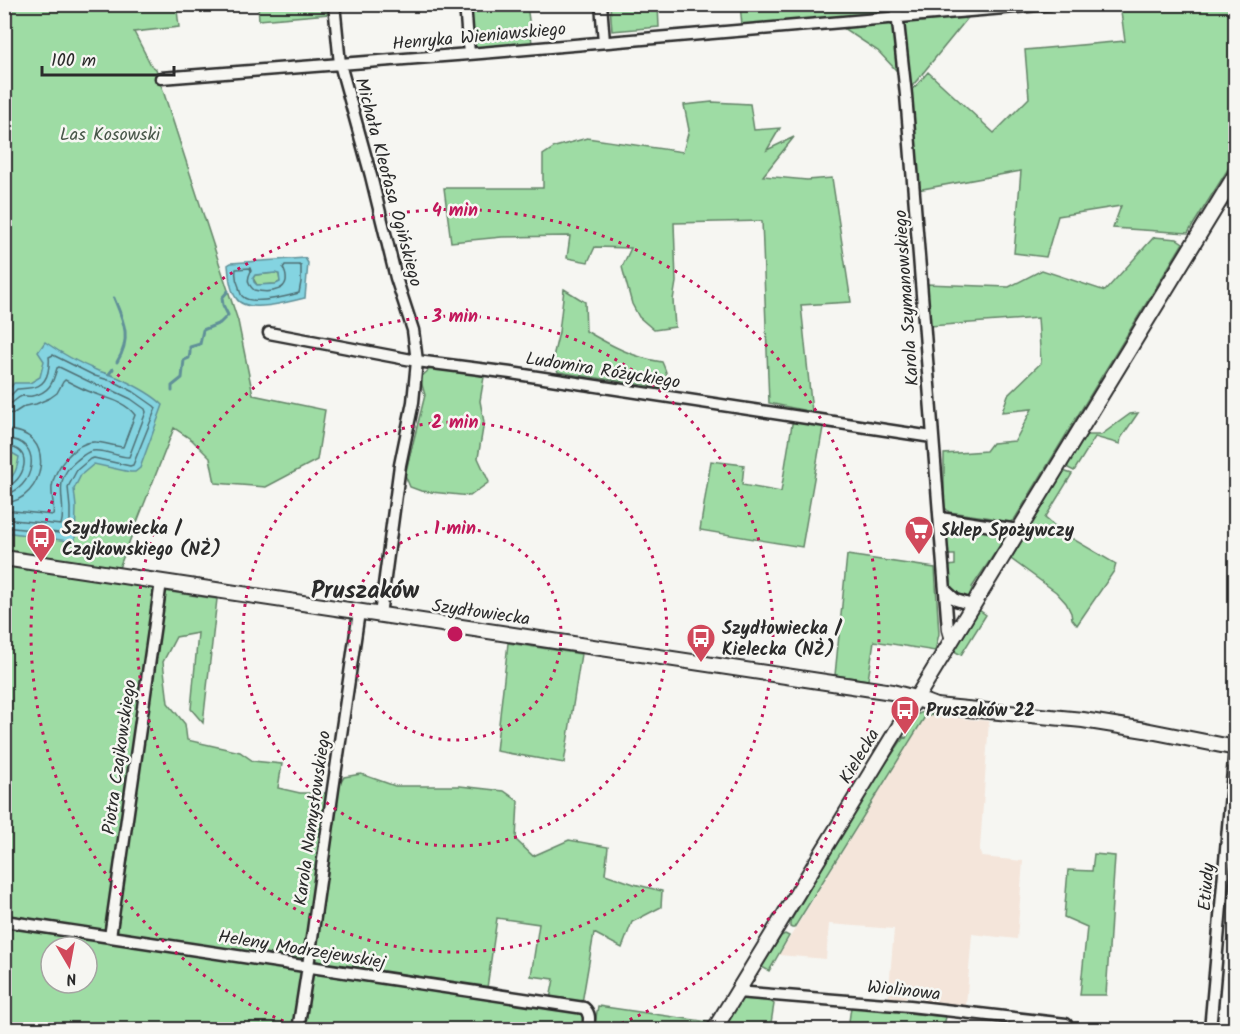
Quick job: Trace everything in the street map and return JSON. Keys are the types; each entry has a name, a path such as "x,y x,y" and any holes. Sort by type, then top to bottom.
{"street":[{"name":"Michała Kleofasa Ogińskiego","path":"334,4 340,64 396,278 413,330 417,361 413,402 400,465 380,615"},
{"path":"465,4 469,54"},
{"path":"601,4 604,42"},
{"name":"Karola Szymanowskiego","path":"896,4 919,245 932,437 948,630 951,640"},
{"name":"Henryka Wieniawskiego","path":"161,78 1051,4"},
{"name":"Kielecka","path":"714,1029 1236,174"},
{"name":"Ludomira Różyckiego","path":"269,333 417,361 511,373 932,437"},
{"path":"940,518 1018,530"},
{"name":"Szydłowiecka","path":"4,558 752,670 892,693 936,706 1083,720 1235,748"},
{"name":"Piotra Czajkowskiego","path":"110,937 161,582"},
{"path":"945,590 956,600 972,605"},
{"name":"Karola Namysłowskiego","path":"298,1029 360,612"},
{"name":"Etiudy","path":"1210,1029 1235,748"},
{"name":"Heleny Modrzejewskiej","path":"4,921 584,1008 588,1011 590,1018 588,1029"},
{"name":"Wiolinowa","path":"737,992 910,1006 1066,1024"}],"shaded area":[{"path":"926,715 989,721 980,853 982,857 1023,861 1017,939 972,934 966,1005 922,1003 924,999 908,995 903,1000 888,1001 894,929 829,924 826,959 779,955"}],"green space":[{"path":"893,4 892,11 886,15 742,25 740,5"},
{"name":"Las Kosowski","path":"5,5 159,5 177,10 179,27 134,32 151,65 156,69 238,321 253,395 325,410 317,460 266,487 215,483 210,458 192,440 174,428 117,573 159,579 105,938 300,968 293,1029 5,1029"},
{"path":"258,5 328,5 329,14 259,20"},
{"path":"469,5 527,5 532,43 472,48"},
{"path":"610,5 658,5 659,27 612,31"},
{"path":"903,5 1016,5 913,14 904,9"},
{"path":"1120,5 1235,5 1235,158 1188,233 1113,228 1121,206 1058,216 1046,257 1014,253 1021,171 917,190 909,94 928,72 994,133 1029,98 1025,50 1125,41"},
{"path":"971,14 909,90 903,30 905,24 912,20"},
{"path":"889,22 894,25 900,68 896,70 878,51 840,26"},
{"path":"712,102 750,104 754,130 780,128 767,150 794,137 763,176 807,180 832,178 851,302 801,305 812,412 769,403 762,221 674,223 675,327 654,330 639,317 632,304 622,267 631,248 595,247 588,262 567,258 570,236 502,237 451,242 444,188 543,188 543,155 555,147 587,138 683,152 689,130 684,105"},
{"path":"1154,237 1177,239 1183,243 1014,520 1008,523 993,521 992,518 949,512 944,507 944,454 986,451 992,443 1015,441 1032,409 1002,412 1008,395 1041,363 1038,318 930,326 926,284 1009,287 1042,270 1105,291"},
{"path":"279,274 280,282 276,284 257,285 253,278 255,275"},
{"path":"564,289 585,302 586,331 632,354 662,362 667,375 663,388 558,372 553,357 559,332"},
{"path":"431,368 484,377 480,401 484,422 478,458 489,482 470,496 421,491 410,487 405,475 425,395 420,378"},
{"path":"1138,413 1121,438 1120,444 1095,437 1074,471 1068,468 1067,463 1085,435 1101,435 1130,414"},
{"path":"793,418 824,422 802,547 700,530 711,461 744,465 742,485 781,492"},
{"path":"1063,471 1072,474 1045,518 1066,535 1116,564 1114,571 1077,625 1066,603 1056,592 1011,559"},
{"path":"956,527 1002,533 1005,538 972,587 967,600 952,592 949,566 955,565 955,555 948,555 946,535 949,529"},
{"path":"847,555 935,568 939,634 935,651 874,641 868,680 835,675"},
{"path":"164,591 217,599 203,723 191,709 198,633 176,637 163,662 168,703 185,724 187,740 240,752 253,761 282,764 278,788 300,793 328,793 305,962 114,934"},
{"path":"979,610 986,615 961,655 954,651"},
{"path":"508,643 581,654 564,763 496,751"},
{"path":"925,711 941,716 926,715 794,928 790,927 790,922 873,782 904,737 906,738 916,715"},
{"path":"361,774 395,786 460,786 504,791 518,801 516,840 533,856 569,840 608,847 605,874 662,891 661,907 632,922 622,948 594,933 582,1003 550,999 554,979 531,976 539,924 497,918 487,988 312,963 335,792 344,777"},
{"path":"1094,854 1115,856 1106,995 1080,995 1087,927 1064,917 1068,870 1092,871"},
{"path":"785,934 789,936 769,971 762,967 781,936"},
{"path":"311,972 577,1011 585,1019 584,1030 301,1030"},
{"path":"750,996 766,998 774,1004 770,1029 723,1030 741,1000"},
{"path":"598,1006 709,1022 704,1029 594,1029"},
{"path":"851,1007 946,1017 943,1029 848,1029"}],"water":[{"path":"305,258 308,263 305,298 269,306 249,306 241,303 231,287 228,265","holes":["279,274 280,282 276,284 257,285 253,278 255,275"]},
{"path":"45,342 83,364 136,387 163,405 140,468 135,472 130,472 94,464 81,475 74,489 75,542 5,532 5,482 15,472 19,457 12,453 5,454 5,394 14,383 30,383 40,377 44,361 38,352"}],"waterway":[{"path":"172,391 172,386 182,378 184,360 189,358 190,347 200,344 203,330 220,323 228,315 222,298 228,291"},
{"path":"114,298 125,330 124,345 117,362"},
{"path":"109,374 113,369"}],"place":[{"name":"Sklep Spożywczy","path":"919,556"},
{"name":"Szydłowiecka / Czajkowskiego (NŻ)","path":"41,564"},
{"name":"Szydłowiecka / Kielecka (NŻ)","path":"701,664"},
{"name":"Pruszaków 22","path":"905,736"}],"district":[{"name":"Pruszaków","path":"365,590"}]}
